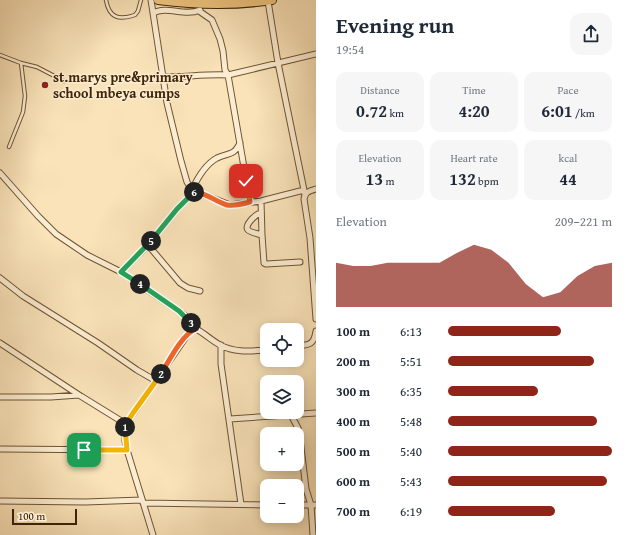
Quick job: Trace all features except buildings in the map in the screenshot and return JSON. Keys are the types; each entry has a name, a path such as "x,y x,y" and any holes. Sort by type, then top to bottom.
{"highway":[{"path":"158,0 208,5 244,4 270,0"}],"street":[{"path":"151,0 168,103 187,182 193,191 228,205 261,201 316,189"},
{"path":"270,0 278,63 304,192 310,238 316,319"},
{"path":"154,13 162,10 186,13 199,10 208,5"},
{"path":"199,10 212,20 220,39 225,70 228,75 250,202"},
{"path":"163,77 228,75 316,54"},
{"path":"121,272 148,245 193,191 203,171 218,157 232,154 236,151 240,142"},
{"path":"0,173 56,234 87,255 121,272 179,311 188,318 196,329 221,346 244,351 260,350"},
{"path":"261,201 263,257 266,264 300,262"},
{"path":"261,213 253,218 247,225 247,228 248,230 262,235"},
{"path":"148,245 180,283 188,288 200,291"},
{"path":"0,278 23,296 156,381"},
{"path":"153,535 127,450 125,441 126,424 184,338 190,331 196,329"},
{"path":"304,346 314,343 316,331"},
{"path":"0,343 126,424"},
{"path":"221,346 221,364 241,504"},
{"path":"0,397 51,397 79,395"},
{"path":"304,414 316,413"},
{"path":"230,419 260,417"},
{"path":"293,419 298,428 306,489 314,505 313,535"},
{"path":"0,449 127,450"},
{"path":"0,500 84,502 142,501 260,505"}],"lane":[{"path":"106,0 109,12 114,16 124,17 135,15 138,11 141,0"},
{"path":"0,55 37,67 64,81"},
{"path":"9,147 23,112 25,96 21,63"}],"place":[{"name":"st.marys pre&primary school mbeya cumps","path":"45,85"}],"route":[{"path":"84,450 127,450 125,441 126,424 184,338 190,331 196,329 188,318 179,311 121,272 148,245 177,209 194,192 230,205 250,202 246,181"}]}
